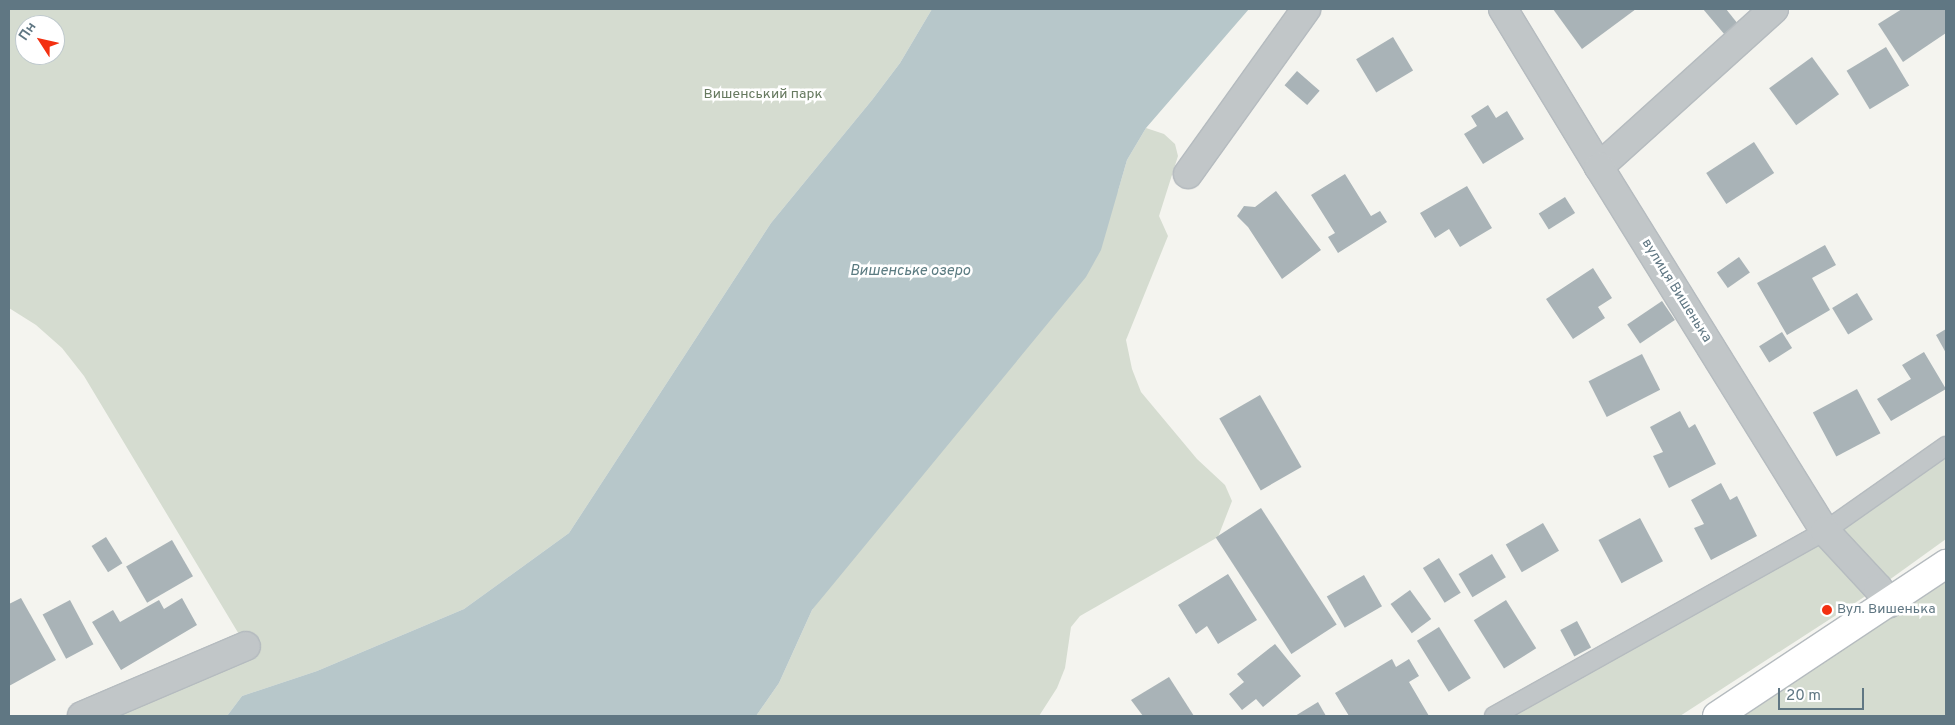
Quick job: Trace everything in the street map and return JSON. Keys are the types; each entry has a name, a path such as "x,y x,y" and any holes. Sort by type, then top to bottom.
{"main road":[{"path":"1717,716 1889,604 1946,564"}],"street":[{"path":"1188,174 1306,9"},
{"name":"вулиця Вишенька","path":"1502,9 1825,531 1878,588 1889,604"},
{"path":"1599,167 1774,9"},
{"path":"82,716 246,646"}],"lane":[{"path":"1494,716 1825,531 1946,446"}],"green space":[{"name":"Вишенський парк","path":"9,9 932,9 900,63 771,223 569,533 464,609 317,671 242,696 227,716 82,716 246,646 84,376 62,348 36,325 9,308"},
{"path":"1146,128 1164,134 1175,144 1178,156 1159,216 1168,236 1126,340 1132,369 1141,392 1197,459 1225,485 1232,501 1218,537 1080,616 1071,627 1065,668 1057,688 1039,716 756,716 779,683 812,610 1118,191 1127,160"},
{"path":"1946,446 1946,539 1878,588 1680,716 1495,716 1825,531"},
{"path":"1946,564 1946,716 1717,716"}],"water":[{"name":"Вишенське озеро","path":"932,9 1249,9 1146,128 1127,160 1101,250 1086,277 812,610 779,683 756,716 227,716 242,696 317,671 464,609 569,533 771,223 900,63"}],"building":[{"path":"1553,9 1636,9 1582,49"},
{"path":"1703,9 1726,9 1738,24 1725,35"},
{"path":"1902,9 1946,9 1946,33 1903,62 1878,24"},
{"path":"1393,37 1413,70 1376,93 1356,59"},
{"path":"1886,47 1909,86 1870,109 1847,71"},
{"path":"1812,57 1839,94 1796,125 1769,88"},
{"path":"1297,71 1320,91 1307,105 1285,85"},
{"path":"1488,105 1496,118 1507,111 1524,139 1483,164 1464,134 1477,126 1471,116"},
{"path":"1754,142 1774,173 1726,204 1706,173"},
{"path":"1345,174 1371,216 1380,211 1387,222 1338,253 1328,237 1335,233 1311,195"},
{"path":"1467,186 1492,228 1460,247 1449,229 1435,238 1420,213"},
{"path":"1276,191 1321,250 1282,279 1248,227 1237,216 1244,206 1255,207"},
{"path":"1565,197 1575,213 1549,230 1539,213"},
{"path":"1825,245 1836,265 1812,278 1830,310 1787,335 1757,283"},
{"path":"1739,257 1750,273 1728,288 1717,272"},
{"path":"1593,268 1612,298 1598,307 1605,318 1573,339 1546,299"},
{"path":"1857,293 1873,320 1848,335 1832,308"},
{"path":"1662,301 1675,320 1640,344 1627,324"},
{"path":"1946,329 1946,353 1936,335"},
{"path":"1782,332 1792,348 1769,362 1759,346"},
{"path":"1924,352 1946,389 1891,421 1877,399 1911,379 1902,365"},
{"path":"1642,354 1660,390 1607,417 1589,381"},
{"path":"1857,389 1880,433 1836,457 1813,412"},
{"path":"1260,395 1302,467 1261,490 1219,418"},
{"path":"1680,411 1689,428 1695,424 1716,464 1669,488 1653,456 1663,452 1650,427"},
{"path":"1721,483 1730,500 1737,496 1757,536 1711,560 1694,528 1704,524 1691,500"},
{"path":"1261,508 1337,625 1291,654 1216,537"},
{"path":"1640,518 1663,561 1622,583 1599,540"},
{"path":"1543,523 1559,551 1522,572 1506,544"},
{"path":"106,537 122,563 108,572 92,546"},
{"path":"172,540 193,576 147,603 126,566"},
{"path":"1492,554 1506,577 1472,597 1459,574"},
{"path":"1439,558 1461,593 1445,603 1423,568"},
{"path":"1228,574 1257,620 1218,644 1207,626 1196,634 1178,605"},
{"path":"1364,575 1382,606 1345,628 1327,596"},
{"path":"1410,590 1431,619 1412,633 1391,604"},
{"path":"21,598 56,660 9,686 9,604"},
{"path":"182,598 197,625 121,670 92,622 113,610 120,622 159,600 164,609"},
{"path":"70,600 93,644 66,659 43,615"},
{"path":"1506,600 1536,648 1504,668 1474,620"},
{"path":"1577,621 1591,647 1574,656 1560,630"},
{"path":"1439,627 1471,678 1449,692 1417,641"},
{"path":"1275,644 1301,676 1263,707 1256,699 1242,710 1229,694 1244,682 1237,674"},
{"path":"1392,659 1396,667 1409,659 1419,676 1409,682 1429,716 1349,716 1335,693"},
{"path":"1169,677 1194,716 1143,716 1131,700"},
{"path":"1318,702 1326,716 1295,716"}],"place":[{"name":"Вул. Вишенька","path":"1827,610"}]}
